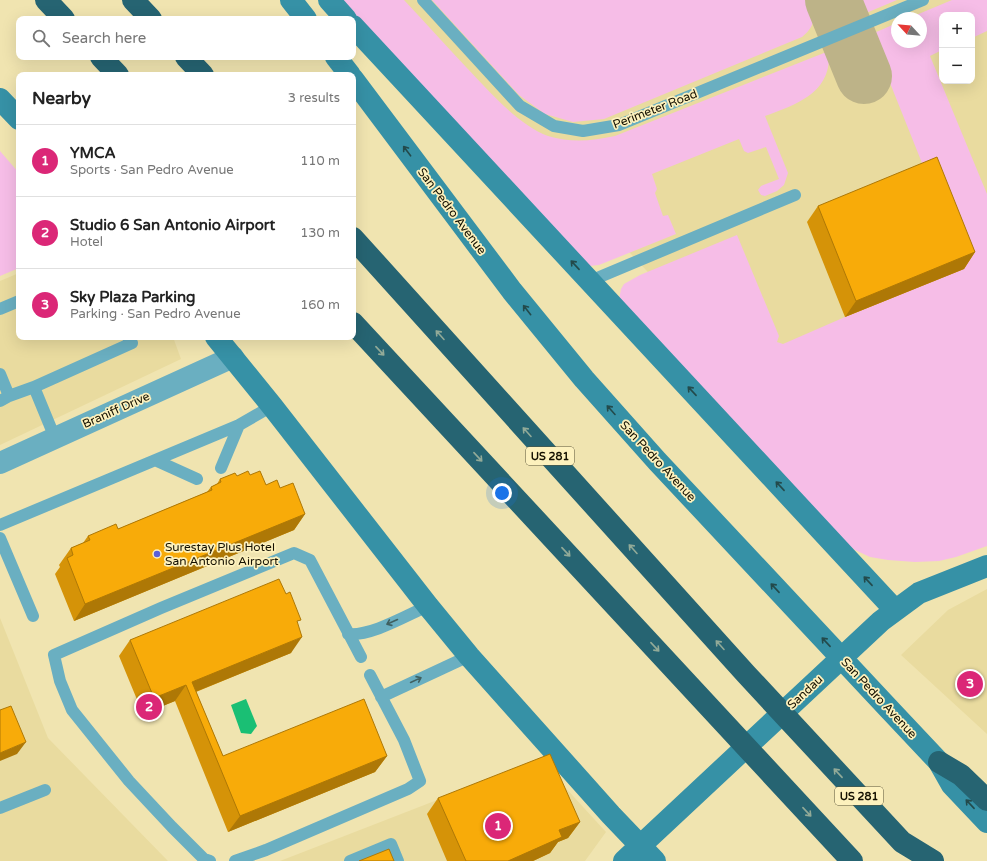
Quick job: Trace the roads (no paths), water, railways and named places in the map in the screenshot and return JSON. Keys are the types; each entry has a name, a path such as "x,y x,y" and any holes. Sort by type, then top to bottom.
{"highway":[{"path":"46,0 61,16"},
{"path":"133,0 148,16"},
{"path":"104,60 115,72"},
{"path":"189,60 200,72"},
{"name":"US 281","path":"356,241 746,674 920,861"},
{"path":"356,326 852,861"},
{"path":"940,762 961,775 987,800"},
{"path":"902,842 933,861"}],"main road":[{"path":"291,0 304,16"},
{"path":"329,0 343,16"},
{"path":"356,29 895,610"},
{"path":"338,60 348,72"},
{"name":"San Pedro Avenue","path":"356,83 507,284 584,379 657,461 884,705 940,762 952,785 987,822"},
{"path":"0,99 16,116"},
{"path":"219,340 469,656 590,792 648,853"},
{"name":"Sandau","path":"624,861 648,853 660,829 869,632 895,610 925,590 987,566"}],"street":[{"name":"Braniff Drive","path":"0,462 233,357"}],"lane":[{"name":"Perimeter Road","path":"423,0 520,106 554,126 583,130 619,125 923,0"},
{"path":"590,281 795,195"},
{"path":"0,309 16,302"},
{"path":"0,374 5,398 34,387 132,343 130,340"},
{"path":"34,387 55,438"},
{"path":"0,525 239,425 272,406"},
{"path":"221,468 239,425"},
{"path":"155,460 197,479"},
{"path":"0,538 33,616"},
{"path":"210,861 204,859 182,838 129,782 72,710 60,682 54,655 161,608 294,554 310,560 361,657"},
{"path":"348,634 368,632 428,606"},
{"path":"381,697 469,656"},
{"path":"235,861 266,850 408,790 420,780 404,740 370,675"},
{"path":"0,808 45,790"},
{"path":"350,861 391,844 398,861"}],"place":[{"name":"Surestay Plus Hotel San Antonio Airport","path":"157,554"},
{"name":"Sky Plaza Parking","path":"970,684"},
{"name":"Studio 6 San Antonio Airport","path":"149,707"},
{"name":"YMCA","path":"498,826"}]}
